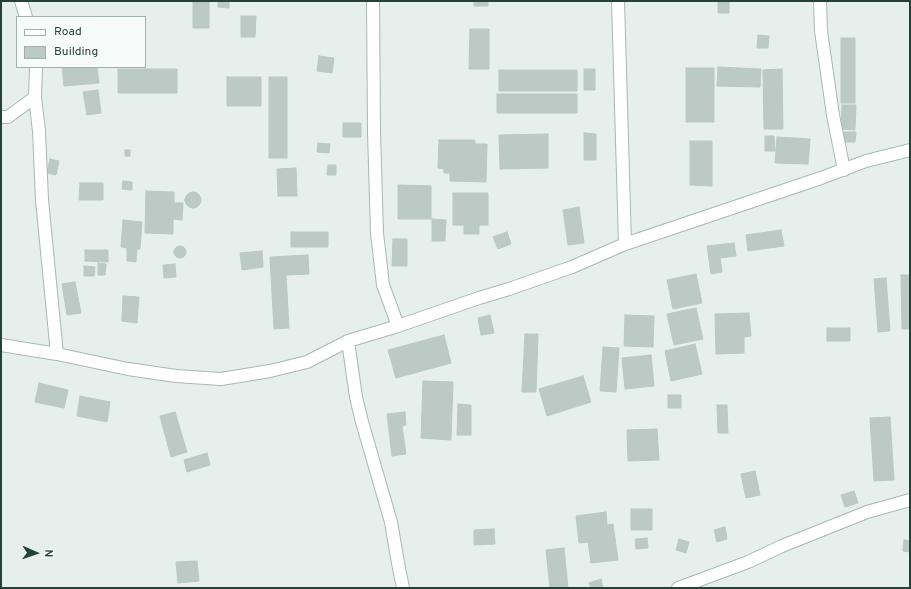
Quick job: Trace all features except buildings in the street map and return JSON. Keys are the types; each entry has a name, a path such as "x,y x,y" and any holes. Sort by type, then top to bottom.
{"street":[{"path":"21,1 26,16"},
{"path":"373,1 374,132 377,233 383,285 398,326"},
{"path":"618,1 625,244"},
{"path":"820,1 821,30 833,115 844,170"},
{"path":"36,68 35,97 39,131 42,200 56,354"},
{"path":"1,117 8,116 35,97"},
{"path":"1,345 169,375 221,379 270,371 307,362 348,341 398,326 572,267 625,244 844,170 866,161 910,150"},
{"path":"348,341 356,397 389,511 403,588"},
{"path":"678,588 748,562 782,546 867,512 910,500"}]}
